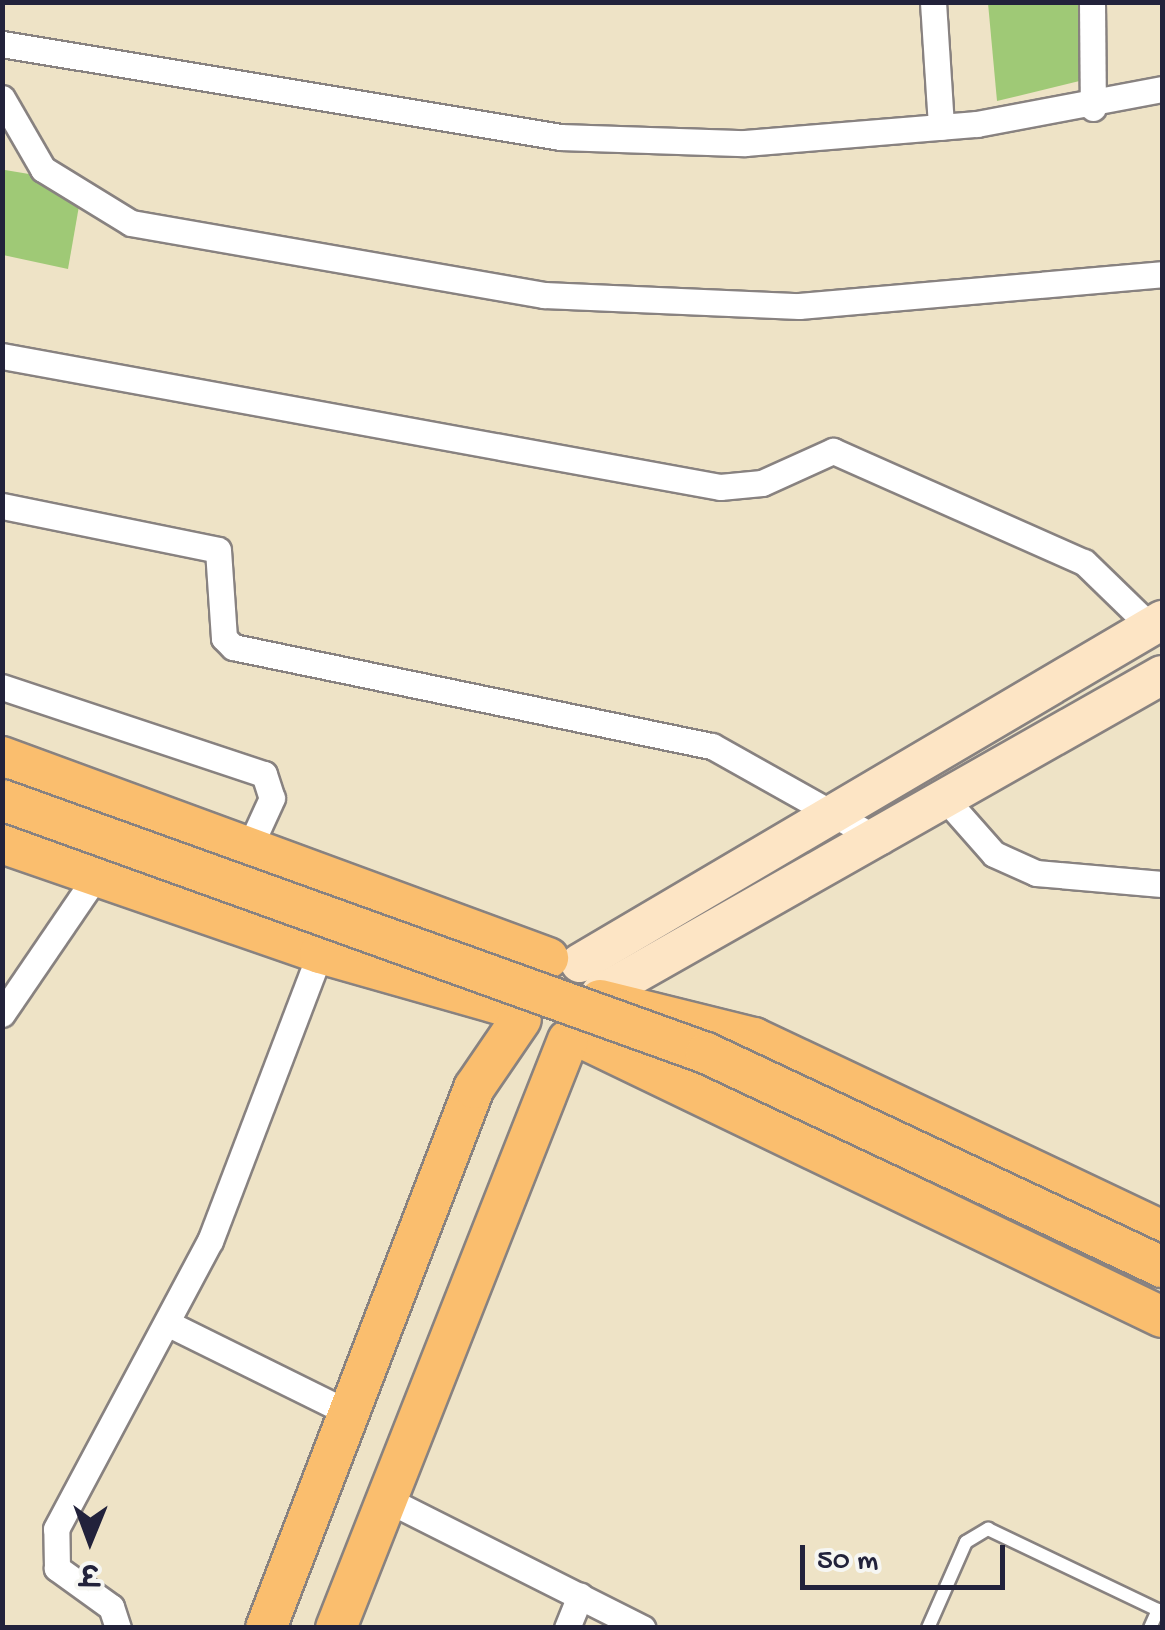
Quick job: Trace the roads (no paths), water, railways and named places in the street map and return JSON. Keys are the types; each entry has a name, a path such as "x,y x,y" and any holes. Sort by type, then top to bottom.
{"main road":[{"path":"336,1628 573,1038 582,979 1157,624"},
{"path":"266,1628 353,1415 474,1088 519,1014 522,977 582,979 881,841 1162,675"},
{"path":"2,756 250,846 582,979 754,1038 1162,1231"},
{"path":"2,800 706,1053 1162,1267"},
{"path":"2,843 94,879 320,954 519,1014 536,1034 573,1038 1162,1316"}],"street":[{"path":"933,2 941,127"},
{"path":"1092,2 1093,108"},
{"path":"2,44 560,137 746,143 941,127 1093,108 1162,88"},
{"path":"2,98 43,168 131,223 544,294 781,306 1162,274"},
{"path":"2,356 720,486 762,483 833,451 1084,562 1157,624"},
{"path":"2,506 218,550 224,638 233,647 648,728 779,778 838,818 881,841"},
{"path":"2,686 264,774 272,798 250,846"},
{"path":"2,834 49,773"},
{"path":"948,802 994,854 1036,874 1162,884"},
{"path":"2,1014 94,879"},
{"path":"118,1628 112,1606 75,1584 50,1552 169,1324 320,954"},
{"path":"169,1324 353,1415"},
{"path":"388,1500 644,1628"},
{"path":"567,1628 580,1596"}],"lane":[{"path":"928,1628 966,1542 988,1528 1160,1611 1150,1628"}]}
